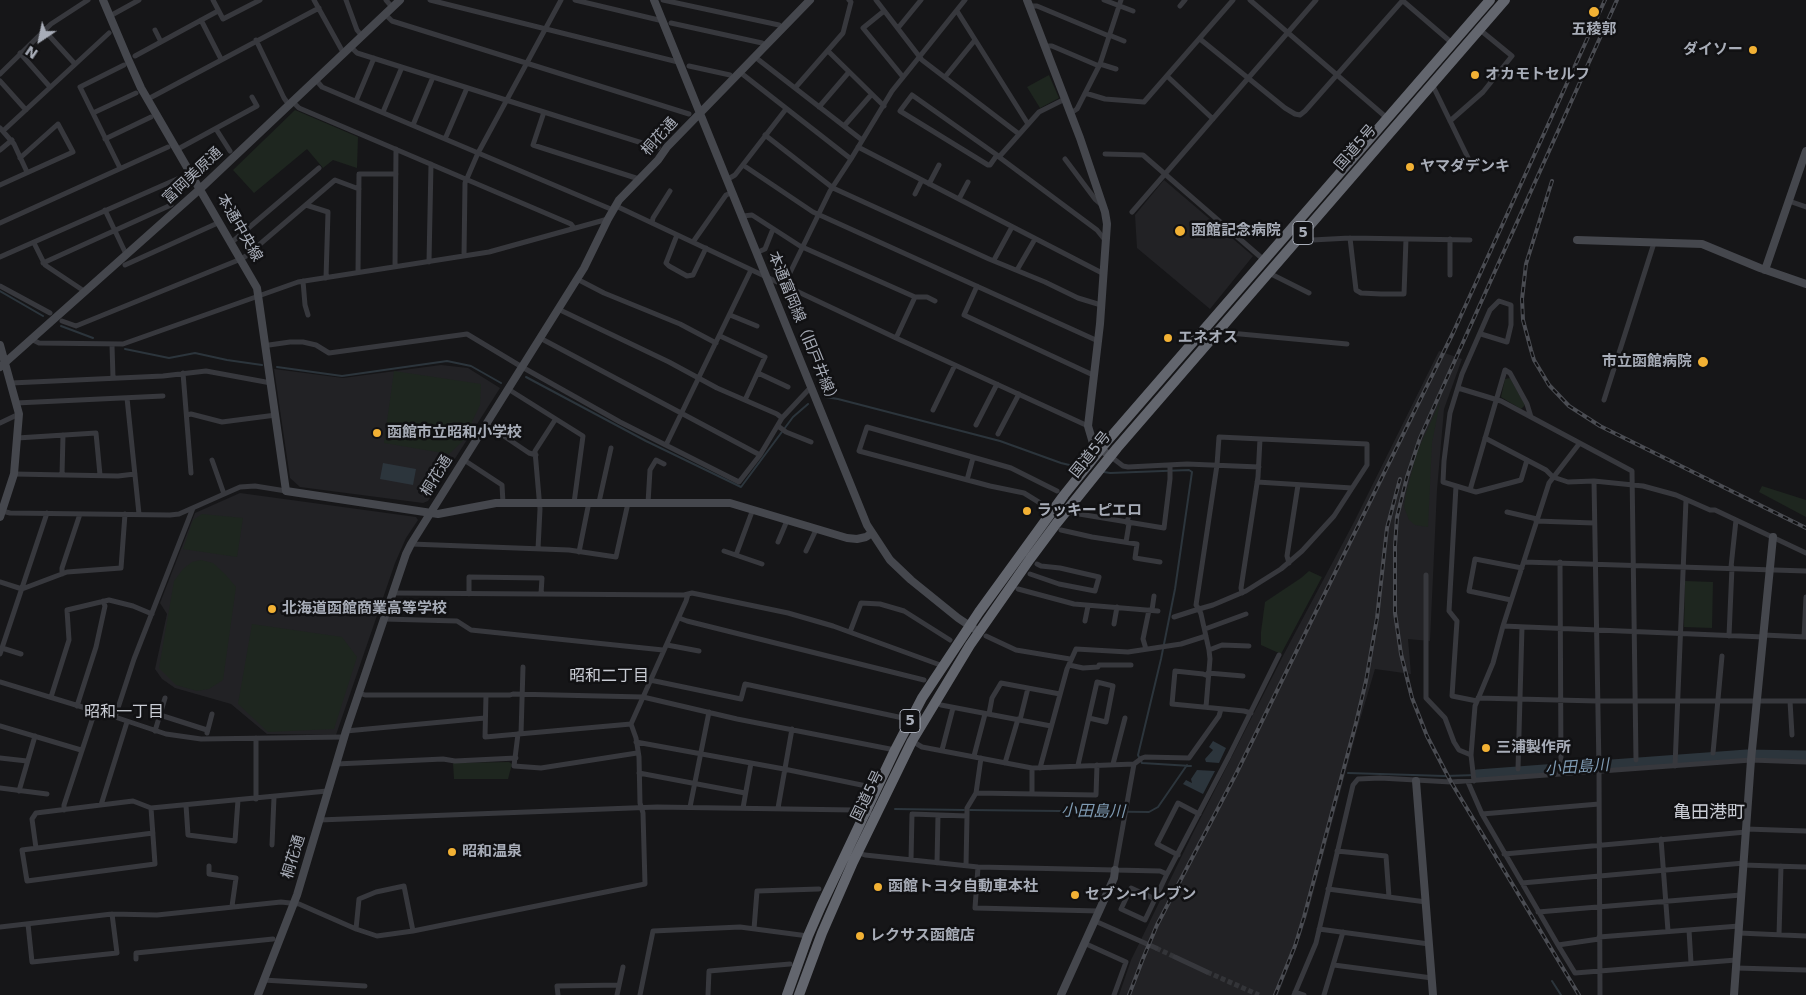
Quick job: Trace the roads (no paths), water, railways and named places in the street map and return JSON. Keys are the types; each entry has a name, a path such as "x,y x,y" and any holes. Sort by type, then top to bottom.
{"highway":[{"name":"国道5号","path":"787,995 808,936 876,788 922,698 970,626 1052,511 1101,449 1490,0"},
{"name":"国道5号","path":"798,995 857,852 912,741 1056,524 1101,466 1505,0"}],"street":[{"path":"0,74 51,24 88,0"},
{"name":"本通中央線","path":"103,0 128,59 148,98 257,288 286,491"},
{"path":"110,16 139,0"},
{"path":"213,0 224,19 260,0"},
{"path":"314,0 344,54"},
{"path":"346,0 356,30 362,36"},
{"path":"386,0 392,7"},
{"name":"富岡美原通","path":"2,365 200,189 400,0"},
{"path":"430,0 678,62"},
{"path":"464,256 465,183 478,153 561,0"},
{"path":"575,0 762,43"},
{"name":"本通富岡線（旧戸井線）","path":"654,0 667,22 678,62 758,252 867,524 890,560 911,580 983,634"},
{"path":"662,0 778,25"},
{"name":"桐花通","path":"258,995 294,903 345,734 411,544 577,279 614,208 700,114 810,0"},
{"path":"795,88 843,33 851,2 849,0"},
{"path":"898,28 921,0"},
{"path":"784,285 818,214 892,91 965,0"},
{"path":"1104,0 1133,12"},
{"path":"1071,113 1077,109 1100,65 1121,0"},
{"path":"1180,6 1185,0"},
{"path":"1085,93 1105,99 1142,103 1233,0"},
{"path":"1250,0 1386,118"},
{"path":"1132,212 1316,0"},
{"path":"1200,39 1285,108 1298,115 1305,111 1337,76 1403,0 1452,43"},
{"path":"878,1 919,56 1019,134"},
{"path":"1029,3 1124,41"},
{"path":"1029,3 1071,113 1103,205 1107,224 1098,341 1088,426 1093,443 1123,466 1128,467 1170,469 1217,465 1259,467"},
{"path":"148,98 319,8"},
{"path":"957,10 1028,124"},
{"path":"135,56 218,11"},
{"path":"884,11 863,28 903,78"},
{"path":"385,14 392,21 690,114"},
{"path":"201,20 221,59"},
{"path":"44,30 75,64"},
{"path":"155,30 161,42"},
{"path":"1450,121 1483,92 1512,56 1479,30"},
{"path":"27,172 12,140 1,129 26,110 109,33"},
{"path":"256,40 284,98 291,104 571,224 574,228"},
{"path":"945,77 975,40"},
{"path":"1046,46 1052,46 1100,65 1116,69"},
{"path":"351,47 357,53 658,148"},
{"path":"828,51 884,106"},
{"path":"20,53 50,87"},
{"path":"755,57 862,140"},
{"path":"356,101 374,58"},
{"path":"120,168 80,87 124,65"},
{"path":"689,66 730,75"},
{"path":"383,112 402,67"},
{"path":"819,107 849,72"},
{"path":"741,73 852,160"},
{"path":"1167,76 1213,119"},
{"path":"413,125 433,77"},
{"path":"316,80 322,87 478,153 652,223 1088,426"},
{"path":"0,81 26,110"},
{"path":"1432,84 1473,168"},
{"path":"445,139 467,88"},
{"path":"93,113 136,93"},
{"path":"844,126 871,95"},
{"path":"1065,99 1039,112 998,156 988,165 900,111 912,95 998,156 1097,230 1106,240"},
{"path":"178,150 257,106 252,97"},
{"path":"728,179 735,175 786,109"},
{"path":"544,112 533,145 639,179"},
{"path":"106,139 151,117"},
{"path":"0,185 73,152 58,124 20,158"},
{"path":"216,128 230,151"},
{"path":"766,135 833,188 1078,298 1101,305"},
{"path":"0,150 12,140"},
{"path":"0,223 168,147"},
{"path":"858,147 1104,274"},
{"path":"395,267 396,149"},
{"path":"1765,270 1789,201 1803,169 1806,151"},
{"path":"1106,154 1143,155 1265,261"},
{"path":"1065,159 1095,199 1103,205"},
{"path":"429,262 431,164"},
{"path":"742,165 813,212 1098,341"},
{"path":"929,184 939,165"},
{"path":"232,242 319,168"},
{"path":"358,272 359,174 396,174"},
{"path":"0,257 184,176"},
{"path":"62,321 76,326 241,259 335,180 359,189"},
{"path":"914,194 922,180"},
{"path":"959,199 968,182"},
{"path":"652,223 653,218 670,191"},
{"path":"693,242 726,195 733,192"},
{"path":"1789,201 1806,207"},
{"path":"43,263 171,205"},
{"path":"306,205 328,212 326,278"},
{"path":"105,210 126,254"},
{"path":"743,216 752,215 802,246 915,297 926,297 935,301"},
{"path":"31,339 39,344 123,344 258,295 303,281 495,251 608,218"},
{"path":"125,265 220,222"},
{"path":"994,260 1012,227"},
{"path":"758,252 765,249 773,229"},
{"path":"1302,234 1312,240 1350,238 1470,240"},
{"path":"677,235 666,262 669,266 687,276 693,275 706,248"},
{"path":"1017,270 1035,238"},
{"path":"1350,238 1356,290 1361,293 1381,294 1404,294 1406,239"},
{"path":"1450,239 1450,275"},
{"path":"1577,240 1702,244 1765,270 1806,284"},
{"path":"34,243 43,263 84,292"},
{"path":"1604,400 1654,243"},
{"path":"666,445 751,270"},
{"path":"1269,273 1310,293"},
{"path":"577,279 604,293 680,324 716,343"},
{"path":"303,281 305,305 308,315"},
{"path":"0,286 50,313"},
{"path":"977,286 964,315 1093,375"},
{"path":"896,338 915,297"},
{"path":"1480,334 1507,342 1512,325 1511,305 1499,302 1490,310 1480,334 1458,388 1450,413 1443,482 1476,492 1521,480 1527,460"},
{"path":"558,309 782,418"},
{"path":"730,315 756,326"},
{"path":"1222,327 1230,333 1346,344"},
{"path":"269,345 303,342 316,345 330,353 467,334 522,367 739,482 779,427 782,418 812,387"},
{"path":"720,336 765,358 745,400"},
{"path":"540,338 760,455"},
{"path":"0,345 2,365 11,382 19,414 14,474 2,501 1,514 179,514 247,485 430,513 446,513 496,503 730,503 847,538 857,539 872,533"},
{"path":"112,345 113,378"},
{"path":"933,410 955,365"},
{"path":"1470,490 1505,370 1510,373 1519,388 1527,404 1530,417"},
{"path":"11,382 164,376 206,371 271,384"},
{"path":"183,373 191,473"},
{"path":"758,373 788,387"},
{"path":"976,425 997,384"},
{"path":"1458,388 1497,399 1632,471 1636,760"},
{"path":"508,389 583,436 574,503"},
{"path":"998,434 1020,394"},
{"path":"16,403 163,396"},
{"path":"127,398 139,514"},
{"path":"0,422 19,414"},
{"path":"187,415 191,414 222,422 276,415"},
{"path":"538,549 539,502 535,451 555,420"},
{"path":"486,424 529,453 536,455"},
{"path":"779,427 786,432 811,442"},
{"path":"1045,506 1024,493 967,480 860,450 867,427 1020,472 1057,491"},
{"path":"17,438 96,433 100,475"},
{"path":"62,475 63,435"},
{"path":"1174,617 1199,609 1213,606 1242,593 1289,563 1310,544 1334,516 1367,465 1367,444 1219,437 1217,465 1196,604 1199,609 1205,629 1209,650 1206,707"},
{"path":"1485,438 1546,470 1553,477 1568,482 1594,481 1643,486 1676,495 1710,510 1715,510 1806,553"},
{"path":"1242,593 1240,588 1257,482 1260,439"},
{"path":"1579,444 1549,483 1493,663 1478,699 1470,755 1472,778 1482,814 1575,973 1691,963 1736,964 1806,970"},
{"path":"599,502 611,448"},
{"path":"967,480 973,458"},
{"path":"212,460 224,494"},
{"path":"464,460 502,485 503,503"},
{"path":"648,503 650,470 656,460 664,464"},
{"path":"1074,513 1128,524 1164,528 1170,469"},
{"path":"14,474 118,476 135,474"},
{"path":"1594,481 1599,768 1600,995"},
{"path":"1257,482 1352,488"},
{"path":"1289,563 1287,556 1298,484"},
{"path":"1456,486 1449,611 1457,621 1452,696 1478,699 1806,702"},
{"path":"1675,762 1676,702 1686,500"},
{"path":"579,552 589,502"},
{"path":"411,544 538,549 616,557 628,503"},
{"path":"1126,542 1130,505"},
{"path":"115,717 134,659 193,507"},
{"path":"736,556 753,509"},
{"path":"1507,512 1537,520 1594,523"},
{"path":"0,654 47,513"},
{"path":"62,574 62,568 80,514"},
{"path":"0,582 22,589 67,572 121,568 125,514"},
{"path":"1729,636 1736,520"},
{"path":"778,542 786,523"},
{"path":"1061,530 1137,544 1135,558 1160,562"},
{"path":"806,551 815,532"},
{"path":"1734,995 1751,757 1773,537"},
{"path":"724,551 762,564"},
{"path":"1512,600 1469,591 1475,559 1522,568"},
{"path":"1524,562 1732,567 1806,571"},
{"path":"1560,562 1560,766"},
{"path":"1030,574 1059,584 1095,591 1099,577 1037,564"},
{"path":"1426,575 1426,698 1445,718 1459,750 1470,755"},
{"path":"469,594 469,577 542,578 541,594"},
{"path":"1018,590 1074,604 1117,606 1158,611"},
{"path":"393,593 692,594 730,600 788,614 850,632 943,666"},
{"path":"0,928 112,914 157,915 281,902 294,903 356,929 378,936 413,931 644,884 643,813 636,742 631,724 688,594"},
{"path":"1146,649 1144,640 1154,596"},
{"path":"1503,626 1729,636 1805,637 1806,597"},
{"path":"78,706 96,647 105,606 103,600"},
{"path":"51,697 69,640 67,610 109,600 133,606 152,614"},
{"path":"850,632 861,603 880,604 904,611 950,640"},
{"path":"1085,621 1088,606"},
{"path":"1114,624 1117,606"},
{"path":"1205,629 1246,614"},
{"path":"679,618 924,680"},
{"path":"384,620 457,621 471,630 663,650"},
{"path":"1518,769 1522,627"},
{"path":"983,634 1016,650 1070,662 1083,668 1098,667 1100,665 1132,665"},
{"path":"1040,768 1060,694 1076,649 1128,652 1159,648 1206,636"},
{"path":"667,644 699,651"},
{"path":"1209,650 1222,645 1248,646"},
{"path":"2,648 21,654"},
{"path":"1155,899 1131,888 1121,909 1144,920 1155,899 1168,874 1178,855 1251,713 1279,655"},
{"path":"1713,753 1722,656"},
{"path":"523,667 520,734 514,766 541,768 637,753"},
{"path":"1243,676 1208,675 1175,671 1172,704 1244,710 1251,713"},
{"path":"650,680 741,699 745,684 902,718"},
{"path":"0,682 115,717 154,731 206,738 345,734 485,718"},
{"path":"1078,765 1097,682 1113,686 1106,722 1089,718"},
{"path":"974,756 992,698 1001,683 1060,694"},
{"path":"1005,763 1028,688"},
{"path":"359,693 365,695 522,694 643,697 895,750"},
{"path":"486,695 485,737 631,724"},
{"path":"154,731 165,698"},
{"path":"1790,701 1792,735"},
{"path":"941,705 1051,726"},
{"path":"942,750 953,708"},
{"path":"912,741 922,747 1032,768 1189,758 1218,716 1221,708"},
{"path":"64,810 81,750 95,711"},
{"path":"690,807 709,712"},
{"path":"206,738 212,714"},
{"path":"160,715 207,730"},
{"path":"1113,764 1125,718"},
{"path":"101,805 127,722"},
{"path":"0,726 81,750"},
{"path":"778,808 792,729"},
{"path":"19,791 35,736"},
{"path":"256,738 256,799"},
{"path":"636,742 876,788"},
{"path":"1304,995 1294,994 1311,955 1319,929 1353,785 1356,780 1363,778 1407,779 1438,783 1472,778 1751,757 1806,762"},
{"path":"0,758 27,762"},
{"path":"336,764 516,758"},
{"path":"966,866 967,808 976,793 981,758"},
{"path":"1060,995 1114,878 1124,812 1138,761"},
{"path":"743,808 751,763"},
{"path":"976,793 1096,795 1097,765"},
{"path":"1032,768 1032,794"},
{"path":"639,773 745,793"},
{"path":"1416,781 1433,995"},
{"path":"0,788 46,794"},
{"path":"36,848 32,819 36,813 133,801 151,808 327,791"},
{"path":"272,845 274,797"},
{"path":"186,805 188,835 235,841 238,800"},
{"path":"1178,855 1157,844 1178,804 1199,814"},
{"path":"1482,814 1599,804"},
{"path":"319,820 690,807 854,810 875,815"},
{"path":"151,808 155,864 27,882 22,850 152,833"},
{"path":"911,860 912,814 967,816"},
{"path":"937,863 938,815"},
{"path":"1504,854 1746,830 1806,831"},
{"path":"1661,839 1668,931"},
{"path":"846,850 865,855 978,867 1160,871 1168,874"},
{"path":"1337,851 1386,856 1389,898"},
{"path":"1522,883 1743,864 1806,867"},
{"path":"209,866 209,874 234,876 236,878 232,906"},
{"path":"1779,935 1781,866"},
{"path":"978,867 975,908 1099,911"},
{"path":"356,929 359,899 376,892 404,886 413,931"},
{"path":"754,929 757,891 819,889"},
{"path":"1328,889 1426,902"},
{"path":"1538,912 1741,894"},
{"path":"28,924 32,962 117,953 112,914"},
{"path":"1094,921 1156,948"},
{"path":"640,995 653,931 718,927 754,929 808,936"},
{"path":"1319,929 1429,944"},
{"path":"1558,945 1599,938 1689,930 1739,930 1806,936"},
{"path":"1689,930 1691,963"},
{"path":"1324,995 1343,932"},
{"path":"136,959 136,953 273,939"},
{"path":"1084,943 1126,962 1114,995"},
{"path":"1175,957 1206,972"},
{"path":"708,995 709,971 790,964"},
{"path":"1334,965 1432,978"},
{"path":"617,995 623,967"},
{"path":"263,980 365,986"},
{"path":"558,995 557,986 619,985"}],"waterway":[{"path":"0,291 43,316"},
{"path":"61,326 93,338"},
{"path":"125,349 169,358 195,353 262,365"},
{"path":"277,367 342,376 447,361 471,366 501,383"},
{"path":"526,377 646,441 741,487 793,417 808,404"},
{"path":"825,397 1000,441 1061,463 1082,468"},
{"path":"1104,472 1189,470 1192,472 1175,589 1161,659 1138,755 1142,763 1191,766"},
{"name":"小田島川","path":"1477,775 1747,755 1806,756"},
{"name":"小田島川","path":"970,810 1149,812 1158,807 1187,765"},
{"name":"小田島川","path":"1348,773 1477,775"},
{"name":"小田島川","path":"895,809 964,810"},
{"path":"1552,981 1561,995"}],"tunnel":[{"path":"1156,948 1175,957"},
{"path":"1207,972 1259,995"}],"railway":[{"path":"1129,995 1157,925 1236,774 1453,333 1605,0"},
{"path":"1579,995 1451,782 1427,736 1412,698 1401,654 1395,613 1395,546 1397,517 1407,477 1420,438 1617,0"},
{"path":"1552,181 1526,264 1522,299 1523,320 1534,360 1549,385 1569,406 1600,426 1806,528"},
{"path":"1275,995 1295,946 1304,917 1356,723 1366,681 1377,618 1387,528 1400,479"}],"place":[{"name":"五稜郭","path":"1594,12"},
{"name":"ダイソー","path":"1753,50"},
{"name":"オカモトセルフ","path":"1475,75"},
{"name":"ヤマダデンキ","path":"1410,167"},
{"name":"函館記念病院","path":"1180,231"},
{"name":"エネオス","path":"1168,338"},
{"name":"市立函館病院","path":"1703,362"},
{"name":"函館市立昭和小学校","path":"377,433"},
{"name":"ラッキーピエロ","path":"1027,511"},
{"name":"北海道函館商業高等学校","path":"272,609"},
{"name":"三浦製作所","path":"1486,748"},
{"name":"昭和温泉","path":"452,852"},
{"name":"函館トヨタ自動車本社","path":"878,887"},
{"name":"セブン-イレブン","path":"1075,895"},
{"name":"レクサス函館店","path":"860,936"}],"district":[{"name":"昭和二丁目","path":"609,677"},
{"name":"昭和一丁目","path":"124,713"},
{"name":"亀田港町","path":"1709,813"}]}
